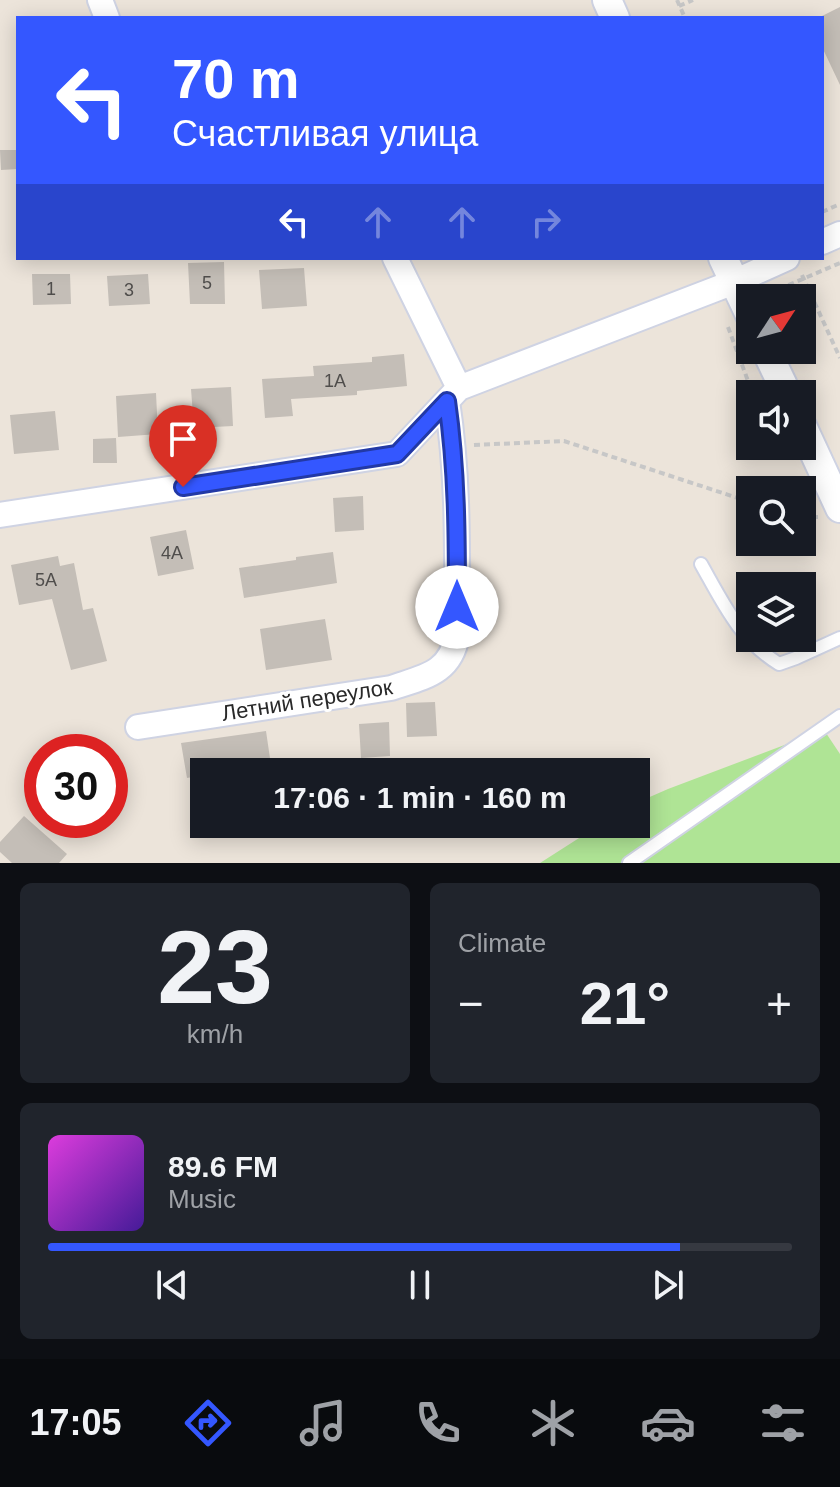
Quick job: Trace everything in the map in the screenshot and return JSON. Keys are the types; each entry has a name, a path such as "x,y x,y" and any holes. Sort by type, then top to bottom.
{"street":[{"name":"Летний переулок","path":"138,727 391,688 429,675 448,662 455,650 453,395 396,260"},
{"path":"0,515 397,454 453,395 729,270 793,263"},
{"path":"729,270 736,306"},
{"path":"816,456 840,508"}],"lane":[{"path":"701,564 737,627 762,654 779,664 840,638"},
{"path":"629,863 840,716"}],"path":[{"path":"678,3 693,0"},
{"path":"793,263 804,279 840,358"},
{"path":"791,284 840,263"},
{"path":"454,447 564,441 736,497"}],"green space":[{"path":"824,730 840,754 840,863 540,863 579,838 650,838 650,797"}],"building":[{"path":"840,7 840,85 824,51 822,16"},
{"path":"0,150 16,150 16,169 1,170"},
{"path":"224,262 225,304 190,304 188,263"},
{"path":"304,268 307,306 262,309 259,270"},
{"path":"32,274 70,274 71,304 33,305"},
{"path":"148,274 150,304 109,306 107,276"},
{"path":"404,354 407,386 357,391 357,395 291,399 293,416 265,418 262,379 314,376 313,366 372,362 372,357"},
{"path":"231,387 233,426 194,428 191,389"},
{"path":"156,393 158,434 118,437 116,396"},
{"path":"55,411 59,450 14,454 10,415"},
{"path":"116,438 117,463 93,463 93,439"},
{"path":"363,496 364,530 335,532 333,498"},
{"path":"186,530 194,569 158,576 150,537"},
{"path":"333,552 337,583 244,598 239,568"},
{"path":"58,556 60,566 74,563 83,610 93,608 107,661 71,670 52,599 19,605 11,565"},
{"path":"325,619 332,660 266,670 260,629"},
{"path":"435,702 437,736 407,737 406,703"},
{"path":"389,722 390,756 361,758 359,724"},
{"path":"266,731 270,758 190,758 190,777 187,778 181,743"},
{"path":"24,816 24,838 49,838 67,854 59,863 12,863 0,852 0,842"}],"route":[{"path":"183,487 397,454 447,401 454,447 457,607"}]}
